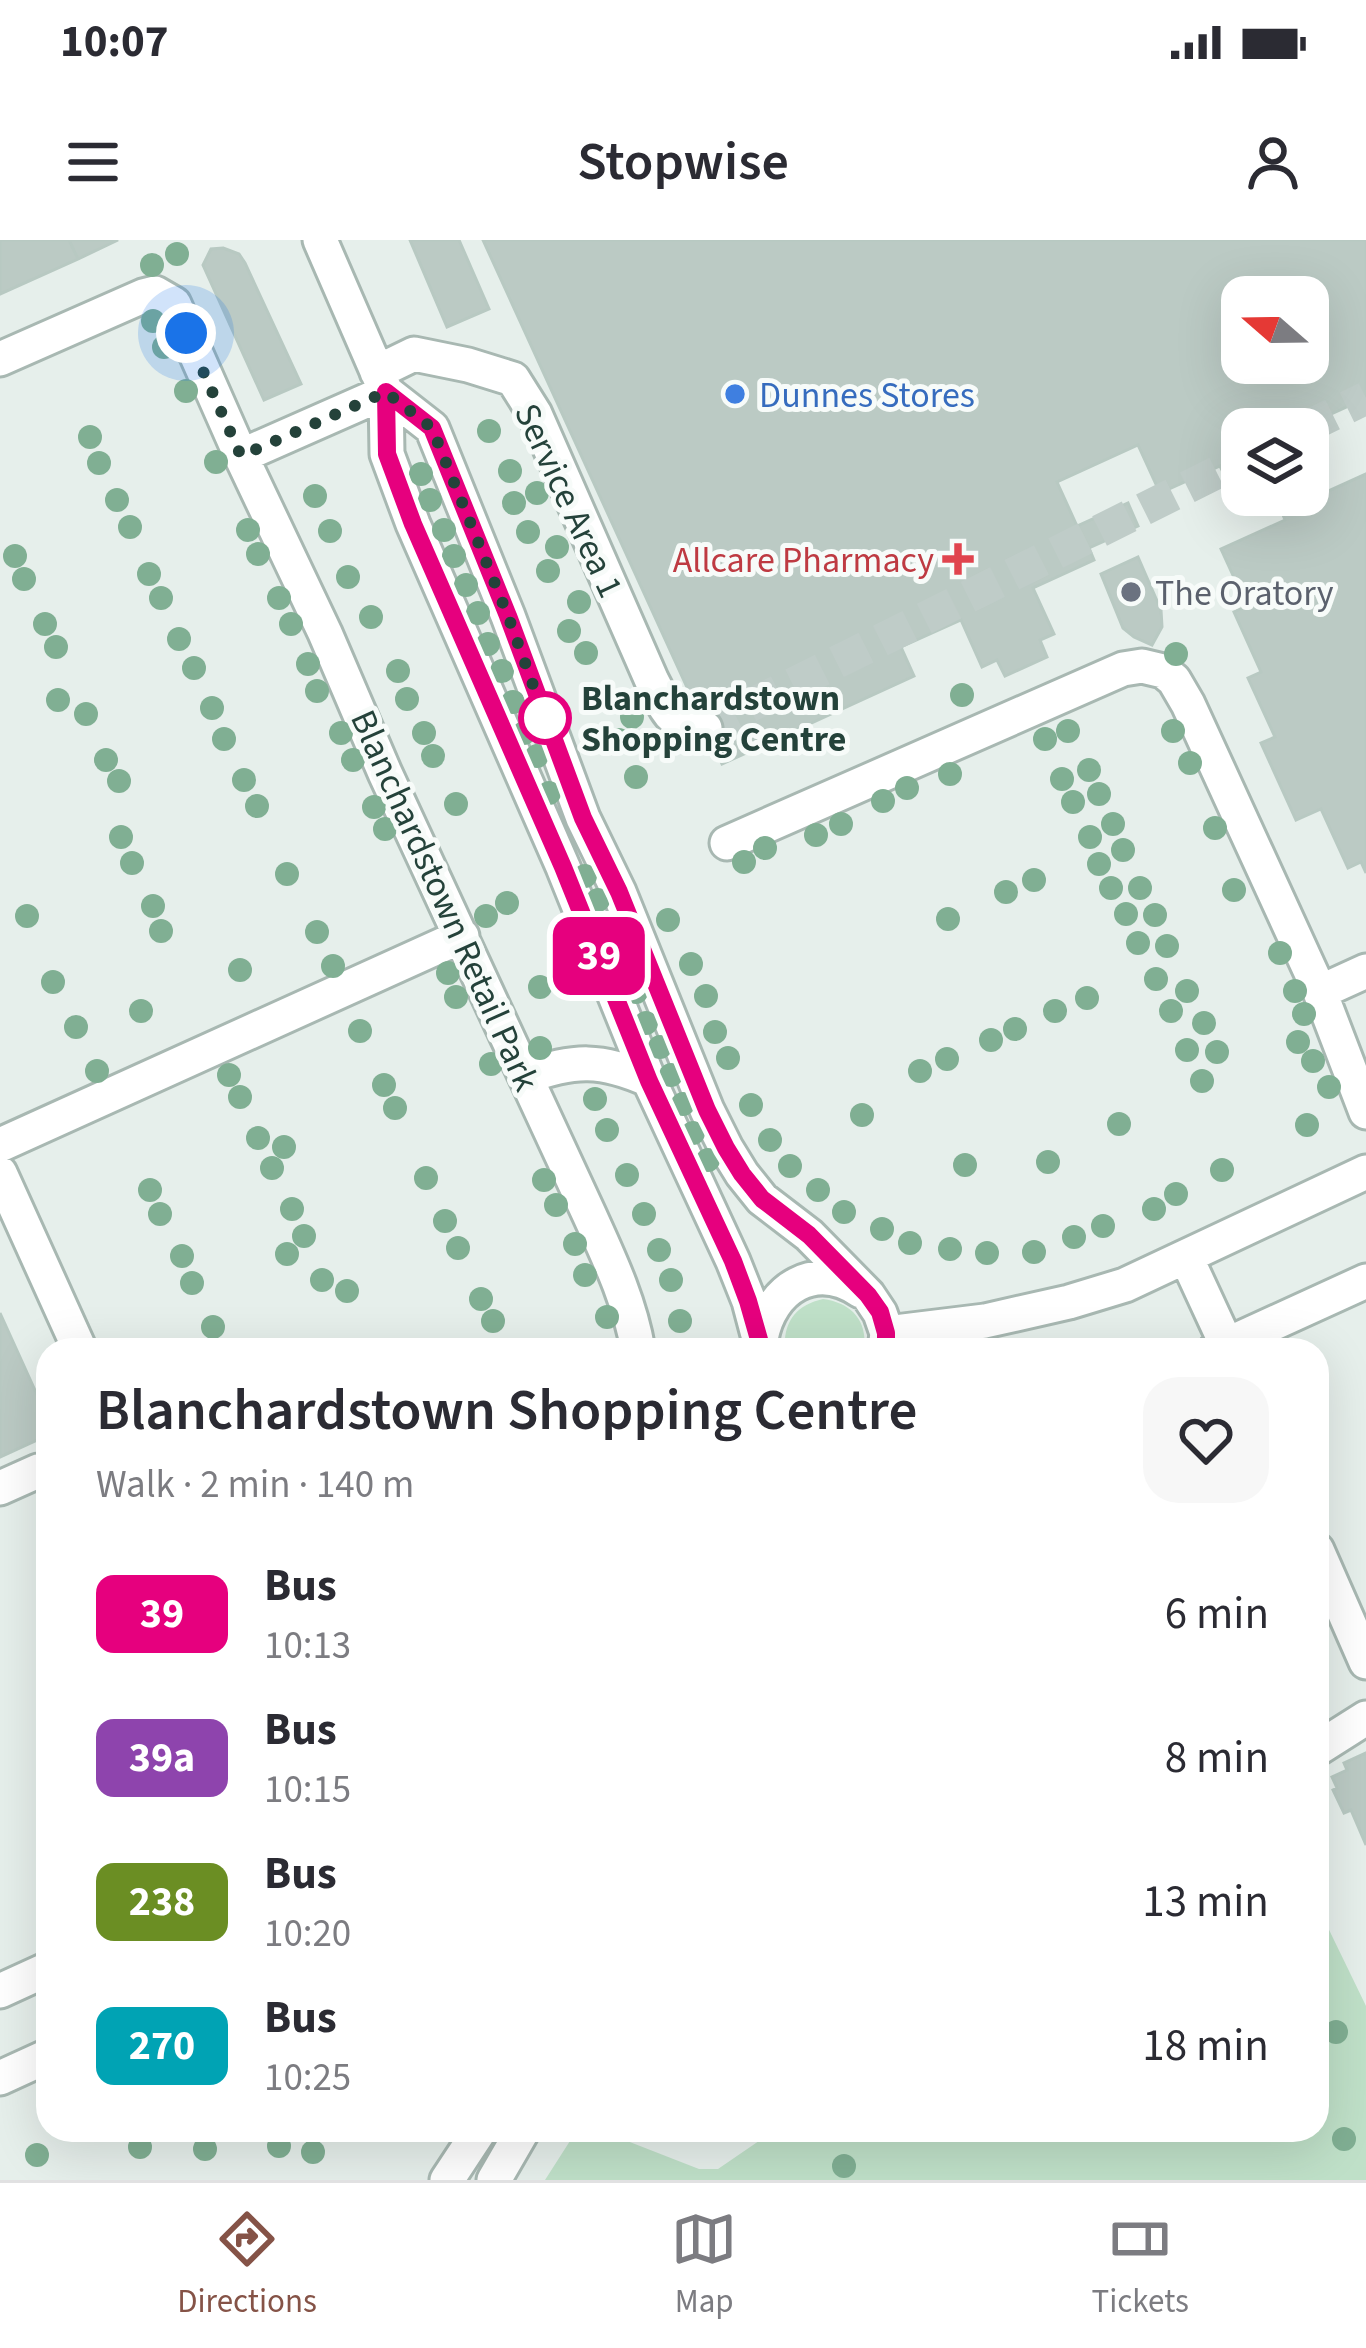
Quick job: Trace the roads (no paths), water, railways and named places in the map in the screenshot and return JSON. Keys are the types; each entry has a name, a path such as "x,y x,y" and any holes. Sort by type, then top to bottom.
{"street":[{"path":"320,240 382,382 387,454 413,524 563,867 649,1081 733,1261 760,1338"},
{"name":"Blanchardstown Retail Park","path":"0,359 155,293 174,304 620,1285 636,1338"},
{"name":"Service Area 1","path":"382,382 414,354 513,379 535,414 660,698 681,725 705,728"},
{"path":"241,456 382,382"},
{"path":"382,382 432,428 583,818 619,892 726,1148 762,1199 809,1235 868,1295 880,1312 885,1338"},
{"path":"728,843 1123,669 1142,666 1163,671 1188,704 1321,992 1366,1112"},
{"path":"0,1145 462,936"},
{"path":"1321,992 1366,971"},
{"path":"526,1077 577,1062 614,1067 649,1081"},
{"path":"905,1338 1069,1303 1125,1285 1366,1172"},
{"path":"0,1173 75,1338"},
{"path":"1186,1257 1220,1338"},
{"path":"763,1338 765,1318 775,1301 808,1280 850,1283 868,1295"},
{"path":"1245,1338 1366,1281"},
{"path":"0,1488 36,1472"},
{"path":"1329,1577 1366,1662"},
{"path":"1329,1742 1366,1718"},
{"path":"0,1991 36,1974"},
{"path":"0,2078 36,2062"},
{"path":"448,2180 472,2142"},
{"path":"494,2180 516,2142"}],"tunnel":[{"path":"1329,416 1366,398"},
{"path":"705,728 1221,470"}],"place":[{"name":"Dunnes Stores","path":"735,394"},
{"name":"Allcare Pharmacy","path":"958,559"},
{"name":"The Oratory","path":"1131,592"},
{"name":"Blanchardstown Shopping Centre","path":"545,718"}]}
